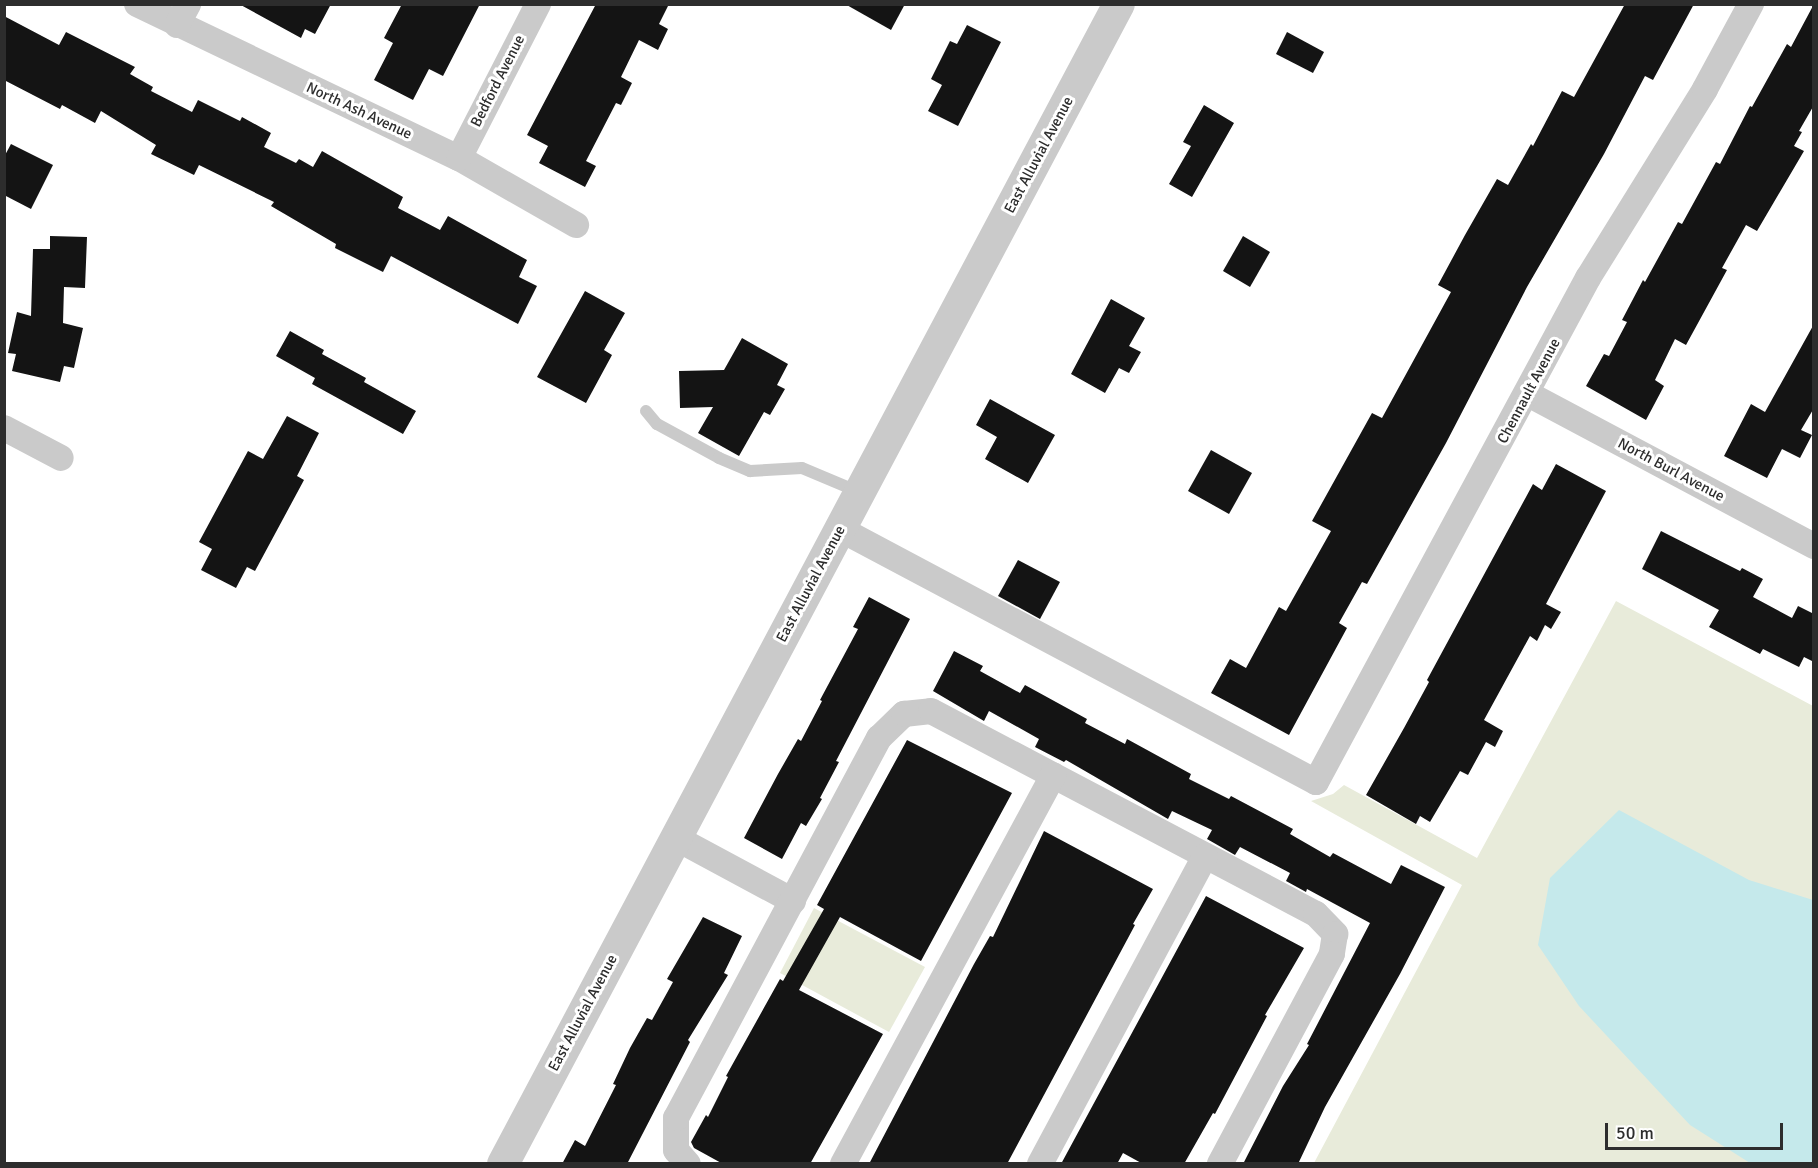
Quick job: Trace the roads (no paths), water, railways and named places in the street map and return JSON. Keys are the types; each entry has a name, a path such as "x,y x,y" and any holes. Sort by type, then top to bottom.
{"street":[{"name":"North Ash Avenue","path":"137,4 182,15 459,158 576,225"},
{"name":"Bedford Avenue","path":"459,158 538,4"},
{"name":"East Alluvial Avenue","path":"503,1164 1119,4"},
{"name":"Chennault Avenue","path":"840,529 1316,782 1612,237 1705,90 1751,4"},
{"name":"North Burl Avenue","path":"1528,394 1813,545"},
{"path":"4,428 61,458"},
{"path":"688,1164 676,1150 676,1118 879,738 904,714 931,711 1316,914 1335,934 1332,954 1220,1164"},
{"path":"843,1164 1053,775"},
{"path":"676,838 793,902"},
{"path":"1040,1164 1205,856"}],"lane":[{"path":"646,411 657,424 750,471 802,468 860,492"}],"water":[{"path":"1619,810 1749,880 1813,900 1813,1163 1750,1163 1690,1125 1579,1006 1538,945 1550,878"}]}
